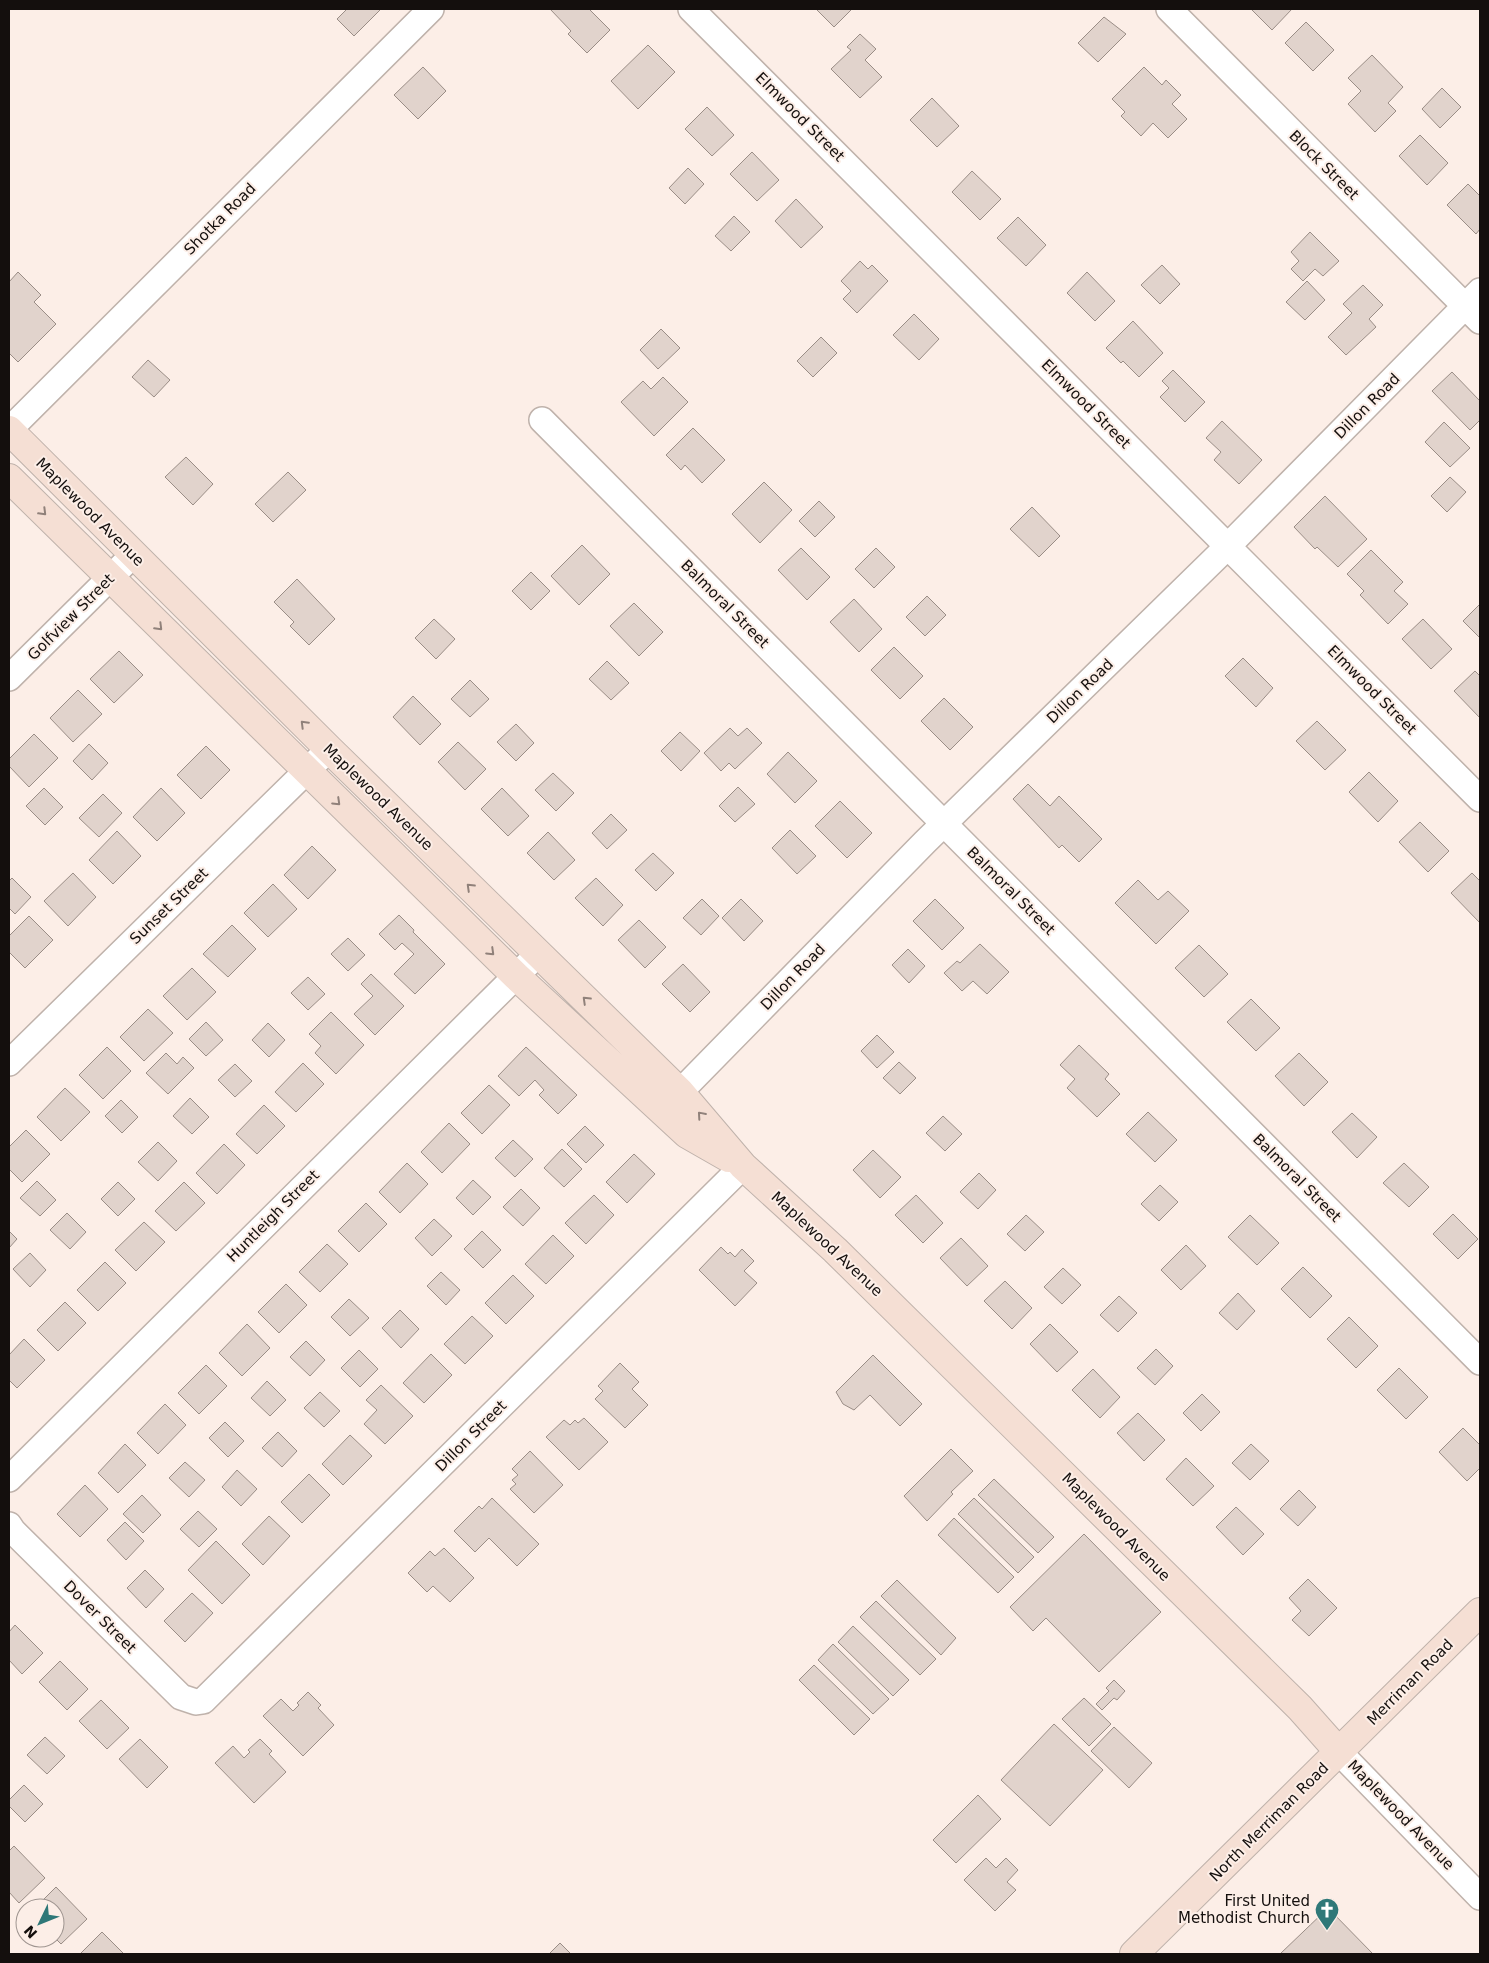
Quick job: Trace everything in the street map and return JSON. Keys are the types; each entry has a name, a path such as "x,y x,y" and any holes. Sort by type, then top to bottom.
{"street":[{"name":"Shotka Road","path":"9,430 431,9"},
{"name":"Elmwood Street","path":"691,9 1480,799"},
{"name":"Block Street","path":"1169,9 1475,306"},
{"name":"Dillon Road","path":"680,1092 944,824 1475,306"},
{"name":"Balmoral Street","path":"542,420 1480,1362"},
{"name":"Maplewood Avenue","path":"9,430 329,749 680,1092 744,1166 849,1264 1300,1708 1339,1752 1480,1897"},
{"name":"Maplewood Avenue","path":"9,478 516,976 687,1134 744,1166"},
{"name":"Golfview Street","path":"9,678 133,555"},
{"name":"Sunset Street","path":"9,1063 329,749"},
{"name":"Huntleigh Street","path":"9,1479 538,954"},
{"name":"Dillon Street","path":"196,1702 203,1701 744,1166"},
{"name":"Dover Street","path":"9,1524 13,1531 181,1697 196,1702"},
{"name":"Merriman Road","path":"1339,1752 1480,1612"},
{"name":"North Merriman Road","path":"1134,1954 1339,1752"}],"building":[{"path":"347,9 381,9 354,36 337,19"},
{"path":"550,9 589,9 610,30 587,53 568,34 571,31"},
{"path":"816,9 852,9 834,27"},
{"path":"1251,9 1292,9 1272,30"},
{"path":"1104,17 1126,34 1098,62 1078,43"},
{"path":"1306,22 1334,50 1313,71 1285,43"},
{"path":"860,34 876,49 865,60 882,77 860,98 831,69 851,50 847,47"},
{"path":"648,45 675,72 638,109 611,81"},
{"path":"1372,55 1403,87 1388,103 1396,111 1375,132 1348,104 1361,91 1348,78"},
{"path":"423,67 446,91 418,119 394,95"},
{"path":"1144,67 1162,85 1166,80 1181,95 1172,104 1187,119 1168,138 1153,123 1141,136 1121,116 1125,112 1112,99"},
{"path":"1442,88 1461,107 1440,128 1422,109"},
{"path":"932,98 959,126 937,147 910,120"},
{"path":"707,107 734,135 712,156 685,129"},
{"path":"1420,135 1448,163 1427,185 1399,156"},
{"path":"752,152 779,180 757,201 730,174"},
{"path":"688,168 704,184 685,204 669,188"},
{"path":"972,171 1001,199 980,220 952,192"},
{"path":"1468,184 1480,196 1480,229 1476,234 1447,205"},
{"path":"796,199 823,227 801,248 775,221"},
{"path":"734,216 750,232 731,251 715,236"},
{"path":"1018,217 1046,245 1026,266 997,238"},
{"path":"1310,232 1339,261 1323,276 1315,269 1303,281 1291,269 1299,261 1291,252"},
{"path":"860,261 868,269 872,265 888,281 857,313 843,299 851,291 841,281"},
{"path":"1162,265 1180,284 1160,304 1141,285"},
{"path":"18,272 41,295 34,302 56,324 18,362 9,353 9,282"},
{"path":"1087,272 1115,301 1095,321 1067,293"},
{"path":"1307,281 1325,300 1305,320 1286,302"},
{"path":"1363,285 1383,305 1369,319 1376,327 1346,355 1328,337 1352,313 1343,304"},
{"path":"914,314 939,339 919,360 893,335"},
{"path":"1133,321 1163,353 1139,377 1106,348"},
{"path":"661,329 680,348 658,369 640,350"},
{"path":"821,337 837,353 813,377 797,361"},
{"path":"148,360 170,380 154,397 132,377"},
{"path":"1173,370 1205,402 1185,422 1160,397 1169,388 1162,381"},
{"path":"1452,372 1480,401 1480,420 1470,430 1432,391"},
{"path":"663,377 688,402 654,436 621,402 643,381 651,389"},
{"path":"1222,421 1262,460 1239,484 1214,460 1221,452 1206,438"},
{"path":"1444,422 1470,448 1450,467 1425,442"},
{"path":"693,428 725,460 702,483 685,465 681,470 666,455"},
{"path":"186,457 213,484 193,505 165,477"},
{"path":"288,472 306,490 273,522 255,504"},
{"path":"1450,477 1466,492 1447,512 1431,496"},
{"path":"764,482 792,510 760,543 732,514"},
{"path":"1325,496 1367,539 1338,567 1317,547 1315,549 1294,527"},
{"path":"819,501 835,517 815,537 799,521"},
{"path":"1032,507 1060,536 1039,557 1010,529"},
{"path":"582,545 610,574 579,605 551,576"},
{"path":"801,548 830,577 807,600 778,570"},
{"path":"876,548 895,567 874,588 855,569"},
{"path":"1371,550 1403,582 1394,591 1408,604 1388,624 1360,595 1364,591 1347,574"},
{"path":"531,572 550,591 531,610 512,591"},
{"path":"297,579 335,619 309,645 290,626 294,622 274,602"},
{"path":"927,596 946,615 925,636 906,617"},
{"path":"854,599 882,629 859,652 830,622"},
{"path":"634,603 663,632 639,656 610,626"},
{"path":"1480,604 1480,636 1479,637 1463,621"},
{"path":"434,619 455,639 436,659 415,638"},
{"path":"1423,619 1452,649 1431,669 1402,639"},
{"path":"894,647 923,676 900,699 871,670"},
{"path":"119,651 143,675 114,703 90,679"},
{"path":"1243,658 1273,688 1256,707 1225,676"},
{"path":"607,661 629,683 611,700 589,679"},
{"path":"1475,671 1480,676 1480,718 1454,691"},
{"path":"470,680 489,699 470,717 451,699"},
{"path":"78,690 102,714 73,742 50,718"},
{"path":"413,696 441,724 420,745 393,717"},
{"path":"944,698 973,727 950,750 921,721"},
{"path":"1317,721 1346,750 1325,770 1296,741"},
{"path":"516,724 534,743 516,761 497,742"},
{"path":"730,728 738,736 747,728 762,743 735,769 729,763 721,771 704,753"},
{"path":"680,732 700,751 681,771 661,751"},
{"path":"34,734 58,758 29,787 9,766 9,759"},
{"path":"458,742 486,769 465,790 438,762"},
{"path":"89,744 108,763 92,780 73,761"},
{"path":"206,746 230,770 201,799 177,775"},
{"path":"788,752 817,781 795,803 767,774"},
{"path":"1369,772 1398,801 1378,822 1349,792"},
{"path":"553,773 574,793 556,811 535,790"},
{"path":"1028,784 1050,806 1059,796 1102,839 1079,862 1062,845 1059,848 1013,799"},
{"path":"738,787 755,804 735,822 719,806"},
{"path":"44,788 63,807 45,825 26,806"},
{"path":"161,788 185,813 157,841 133,817"},
{"path":"502,788 529,816 508,836 481,809"},
{"path":"103,794 122,813 99,837 79,818"},
{"path":"840,801 872,833 847,858 815,826"},
{"path":"611,814 627,830 607,849 592,833"},
{"path":"1420,822 1449,851 1428,872 1399,842"},
{"path":"790,830 816,856 797,874 772,848"},
{"path":"117,831 141,856 113,884 89,860"},
{"path":"548,832 575,860 554,880 527,853"},
{"path":"312,846 336,870 308,899 284,875"},
{"path":"653,853 674,873 656,891 635,870"},
{"path":"73,873 96,897 68,926 44,901"},
{"path":"1472,873 1480,881 1480,923 1451,893"},
{"path":"12,878 31,897 15,914 9,908 9,881"},
{"path":"596,878 623,905 603,926 575,898"},
{"path":"1138,880 1158,900 1168,891 1189,911 1156,944 1115,903"},
{"path":"273,884 297,909 268,937 244,913"},
{"path":"702,899 719,916 701,935 683,918"},
{"path":"741,899 763,921 744,941 722,918"},
{"path":"935,899 964,928 942,950 913,921"},
{"path":"399,915 445,964 415,994 394,974 414,954 402,943 395,950 379,934"},
{"path":"29,916 53,940 25,968 9,952 9,936"},
{"path":"639,920 666,947 645,968 618,940"},
{"path":"232,925 256,949 228,977 203,954"},
{"path":"348,938 365,955 348,971 331,954"},
{"path":"980,944 1009,972 987,994 973,981 962,991 944,973 957,961 960,963"},
{"path":"1199,945 1228,974 1204,997 1175,968"},
{"path":"908,949 925,966 909,983 892,965"},
{"path":"683,964 710,992 690,1012 662,984"},
{"path":"192,968 216,992 187,1020 163,996"},
{"path":"371,974 404,1006 375,1035 354,1014 373,996 361,984"},
{"path":"308,977 325,994 308,1010 291,993"},
{"path":"1251,999 1280,1028 1256,1051 1227,1022"},
{"path":"148,1009 173,1033 144,1061 120,1037"},
{"path":"331,1012 364,1045 336,1074 315,1053 321,1046 309,1034"},
{"path":"206,1022 223,1040 206,1056 189,1039"},
{"path":"268,1023 285,1040 269,1057 252,1040"},
{"path":"877,1035 894,1052 877,1068 861,1051"},
{"path":"1079,1045 1109,1074 1105,1079 1120,1094 1097,1117 1067,1088 1075,1079 1060,1065"},
{"path":"107,1047 131,1071 103,1099 79,1075"},
{"path":"526,1047 577,1095 558,1114 539,1095 544,1090 535,1080 519,1096 498,1076"},
{"path":"166,1053 177,1064 183,1057 194,1068 168,1094 146,1073"},
{"path":"1299,1053 1328,1082 1304,1106 1275,1076"},
{"path":"899,1062 916,1078 900,1094 883,1078"},
{"path":"303,1063 324,1084 296,1112 275,1092"},
{"path":"235,1064 252,1081 235,1097 218,1080"},
{"path":"489,1085 510,1105 482,1134 461,1113"},
{"path":"65,1088 90,1112 61,1141 37,1117"},
{"path":"190,1098 209,1117 192,1134 173,1116"},
{"path":"121,1100 138,1117 122,1133 105,1116"},
{"path":"264,1105 285,1126 257,1154 236,1134"},
{"path":"1148,1112 1177,1140 1155,1162 1126,1134"},
{"path":"1352,1113 1377,1137 1357,1158 1332,1132"},
{"path":"943,1116 962,1134 945,1151 926,1133"},
{"path":"449,1123 470,1144 442,1173 421,1152"},
{"path":"585,1126 604,1145 586,1163 567,1144"},
{"path":"26,1130 50,1154 22,1182 9,1169 9,1147"},
{"path":"513,1140 533,1159 515,1177 495,1158"},
{"path":"158,1142 177,1161 158,1181 138,1162"},
{"path":"224,1144 245,1165 217,1194 196,1173"},
{"path":"562,1149 582,1169 564,1187 544,1168"},
{"path":"873,1150 901,1177 880,1198 853,1170"},
{"path":"634,1154 655,1174 627,1203 606,1182"},
{"path":"407,1163 428,1184 400,1213 379,1192"},
{"path":"1404,1163 1429,1187 1409,1207 1383,1183"},
{"path":"979,1173 996,1190 978,1209 960,1192"},
{"path":"473,1180 491,1197 473,1215 456,1198"},
{"path":"37,1181 56,1200 40,1216 20,1198"},
{"path":"118,1182 135,1199 118,1216 101,1199"},
{"path":"184,1182 205,1203 176,1231 155,1211"},
{"path":"1160,1185 1178,1202 1159,1221 1141,1204"},
{"path":"521,1189 540,1208 523,1226 503,1207"},
{"path":"594,1195 614,1215 586,1244 565,1223"},
{"path":"916,1195 943,1223 923,1243 895,1215"},
{"path":"366,1203 387,1224 359,1252 338,1231"},
{"path":"67,1213 86,1232 70,1249 50,1230"},
{"path":"1453,1214 1478,1239 1458,1259 1433,1234"},
{"path":"1026,1215 1044,1232 1025,1251 1007,1234"},
{"path":"1250,1215 1279,1243 1257,1265 1228,1237"},
{"path":"434,1219 452,1236 432,1256 415,1238"},
{"path":"144,1222 165,1242 136,1271 115,1250"},
{"path":"9,1231 17,1239 9,1248"},
{"path":"482,1231 501,1250 483,1268 464,1249"},
{"path":"553,1235 574,1256 546,1284 525,1264"},
{"path":"961,1238 988,1266 967,1286 940,1258"},
{"path":"327,1244 348,1264 320,1292 299,1272"},
{"path":"1186,1245 1206,1266 1181,1290 1161,1270"},
{"path":"721,1247 728,1254 730,1252 735,1257 742,1249 754,1261 744,1271 757,1283 735,1306 699,1270"},
{"path":"30,1253 46,1270 30,1287 13,1269"},
{"path":"105,1262 126,1283 98,1311 77,1290"},
{"path":"1303,1267 1332,1296 1310,1318 1281,1289"},
{"path":"1063,1268 1081,1285 1062,1304 1044,1287"},
{"path":"441,1272 460,1290 446,1305 427,1286"},
{"path":"513,1275 534,1296 506,1324 485,1303"},
{"path":"1005,1281 1032,1308 1012,1329 984,1301"},
{"path":"286,1284 307,1305 279,1333 258,1312"},
{"path":"1238,1293 1255,1311 1237,1330 1219,1313"},
{"path":"1119,1296 1137,1313 1118,1332 1100,1315"},
{"path":"349,1299 369,1318 350,1336 331,1317"},
{"path":"65,1302 86,1323 58,1351 37,1330"},
{"path":"400,1310 419,1329 401,1348 382,1328"},
{"path":"472,1316 493,1336 465,1364 444,1344"},
{"path":"1349,1317 1378,1346 1356,1368 1327,1339"},
{"path":"247,1324 270,1348 242,1376 219,1353"},
{"path":"1050,1324 1078,1352 1057,1372 1030,1344"},
{"path":"24,1339 45,1360 17,1388 9,1380 9,1355"},
{"path":"306,1341 325,1360 310,1376 290,1357"},
{"path":"1156,1349 1173,1366 1155,1385 1137,1368"},
{"path":"359,1350 378,1369 360,1387 341,1368"},
{"path":"431,1354 452,1375 424,1403 403,1383"},
{"path":"873,1355 922,1404 900,1426 870,1395 854,1410 843,1404 836,1392"},
{"path":"620,1363 639,1382 632,1389 648,1405 625,1428 595,1399 603,1391 598,1386"},
{"path":"206,1365 227,1386 199,1414 178,1393"},
{"path":"1399,1368 1428,1397 1406,1419 1377,1390"},
{"path":"1093,1369 1120,1397 1100,1418 1072,1390"},
{"path":"267,1381 286,1400 270,1416 251,1398"},
{"path":"381,1385 413,1416 385,1444 364,1424 377,1410 366,1400"},
{"path":"320,1392 340,1411 324,1427 304,1408"},
{"path":"1202,1394 1220,1412 1201,1431 1183,1413"},
{"path":"165,1404 186,1425 158,1454 137,1433"},
{"path":"1138,1413 1165,1440 1144,1461 1117,1433"},
{"path":"584,1418 608,1442 579,1470 546,1437 564,1420 570,1425 575,1420 578,1423"},
{"path":"225,1422 244,1441 228,1457 209,1438"},
{"path":"1463,1428 1480,1445 1480,1468 1467,1481 1439,1452"},
{"path":"278,1432 297,1451 282,1467 262,1448"},
{"path":"350,1435 372,1456 343,1485 322,1464"},
{"path":"125,1444 146,1465 118,1493 98,1473"},
{"path":"1251,1444 1269,1461 1250,1480 1232,1463"},
{"path":"951,1449 973,1471 951,1492 953,1494 927,1521 904,1496"},
{"path":"530,1451 563,1485 534,1513 510,1489 516,1484 512,1480 518,1475 512,1469"},
{"path":"1186,1458 1214,1486 1193,1506 1166,1479"},
{"path":"185,1462 205,1480 189,1497 169,1478"},
{"path":"237,1470 257,1489 241,1506 222,1487"},
{"path":"309,1474 330,1495 302,1523 281,1502"},
{"path":"994,1479 1054,1537 1038,1553 978,1495"},
{"path":"85,1485 108,1509 80,1537 57,1514"},
{"path":"1299,1490 1316,1507 1298,1526 1280,1509"},
{"path":"142,1495 161,1515 143,1533 123,1514"},
{"path":"492,1498 539,1544 517,1566 489,1538 475,1552 454,1531 479,1506 482,1509"},
{"path":"974,1498 1034,1557 1018,1573 958,1514"},
{"path":"1236,1507 1264,1534 1243,1555 1216,1527"},
{"path":"198,1511 217,1529 199,1547 180,1529"},
{"path":"269,1516 290,1536 263,1565 242,1544"},
{"path":"954,1518 1014,1577 998,1593 938,1535"},
{"path":"125,1522 144,1541 126,1560 107,1540"},
{"path":"1084,1534 1161,1612 1099,1672 1046,1618 1033,1631 1010,1607"},
{"path":"216,1541 250,1575 222,1604 188,1570"},
{"path":"444,1548 474,1578 450,1602 433,1586 427,1592 408,1573 430,1551 435,1556"},
{"path":"145,1570 164,1589 146,1608 127,1588"},
{"path":"1308,1579 1337,1608 1309,1636 1292,1620 1301,1611 1289,1598"},
{"path":"897,1580 956,1638 941,1655 881,1596"},
{"path":"192,1593 213,1613 185,1642 164,1621"},
{"path":"876,1601 936,1659 920,1675 860,1617"},
{"path":"15,1625 43,1653 22,1674 9,1660 9,1632"},
{"path":"853,1626 909,1680 893,1696 838,1642"},
{"path":"833,1644 889,1699 873,1714 818,1660"},
{"path":"60,1661 88,1689 67,1710 39,1682"},
{"path":"814,1665 870,1719 854,1735 799,1680"},
{"path":"1114,1680 1125,1691 1117,1700 1114,1698 1102,1710 1096,1704 1109,1691 1106,1688"},
{"path":"308,1692 321,1705 318,1708 334,1725 303,1756 263,1716 281,1699 293,1711 299,1705 297,1703"},
{"path":"1084,1698 1111,1724 1089,1746 1062,1719"},
{"path":"101,1700 129,1728 107,1749 79,1721"},
{"path":"1054,1724 1103,1770 1050,1826 1001,1780"},
{"path":"1114,1727 1152,1763 1129,1788 1091,1751"},
{"path":"45,1737 65,1756 47,1774 27,1755"},
{"path":"140,1739 168,1767 147,1788 119,1759"},
{"path":"260,1739 272,1751 269,1754 286,1772 254,1803 215,1763 233,1746 244,1758 250,1752 248,1750"},
{"path":"24,1785 43,1804 25,1822 9,1806 9,1800"},
{"path":"978,1795 1001,1819 956,1863 933,1840"},
{"path":"14,1846 45,1878 24,1898 15,1899 9,1892 9,1851"},
{"path":"986,1858 996,1868 1006,1858 1018,1870 1007,1882 1016,1890 995,1911 964,1880"},
{"path":"56,1887 87,1919 65,1940 65,1898 45,1898"},
{"name":"First United Methodist Church","path":"1328,1908 1373,1954 1280,1954"},
{"path":"102,1932 124,1954 80,1954"},
{"path":"560,1943 571,1954 549,1954"}],"place":[{"name":"First United Methodist Church","path":"1327,1931"}]}
